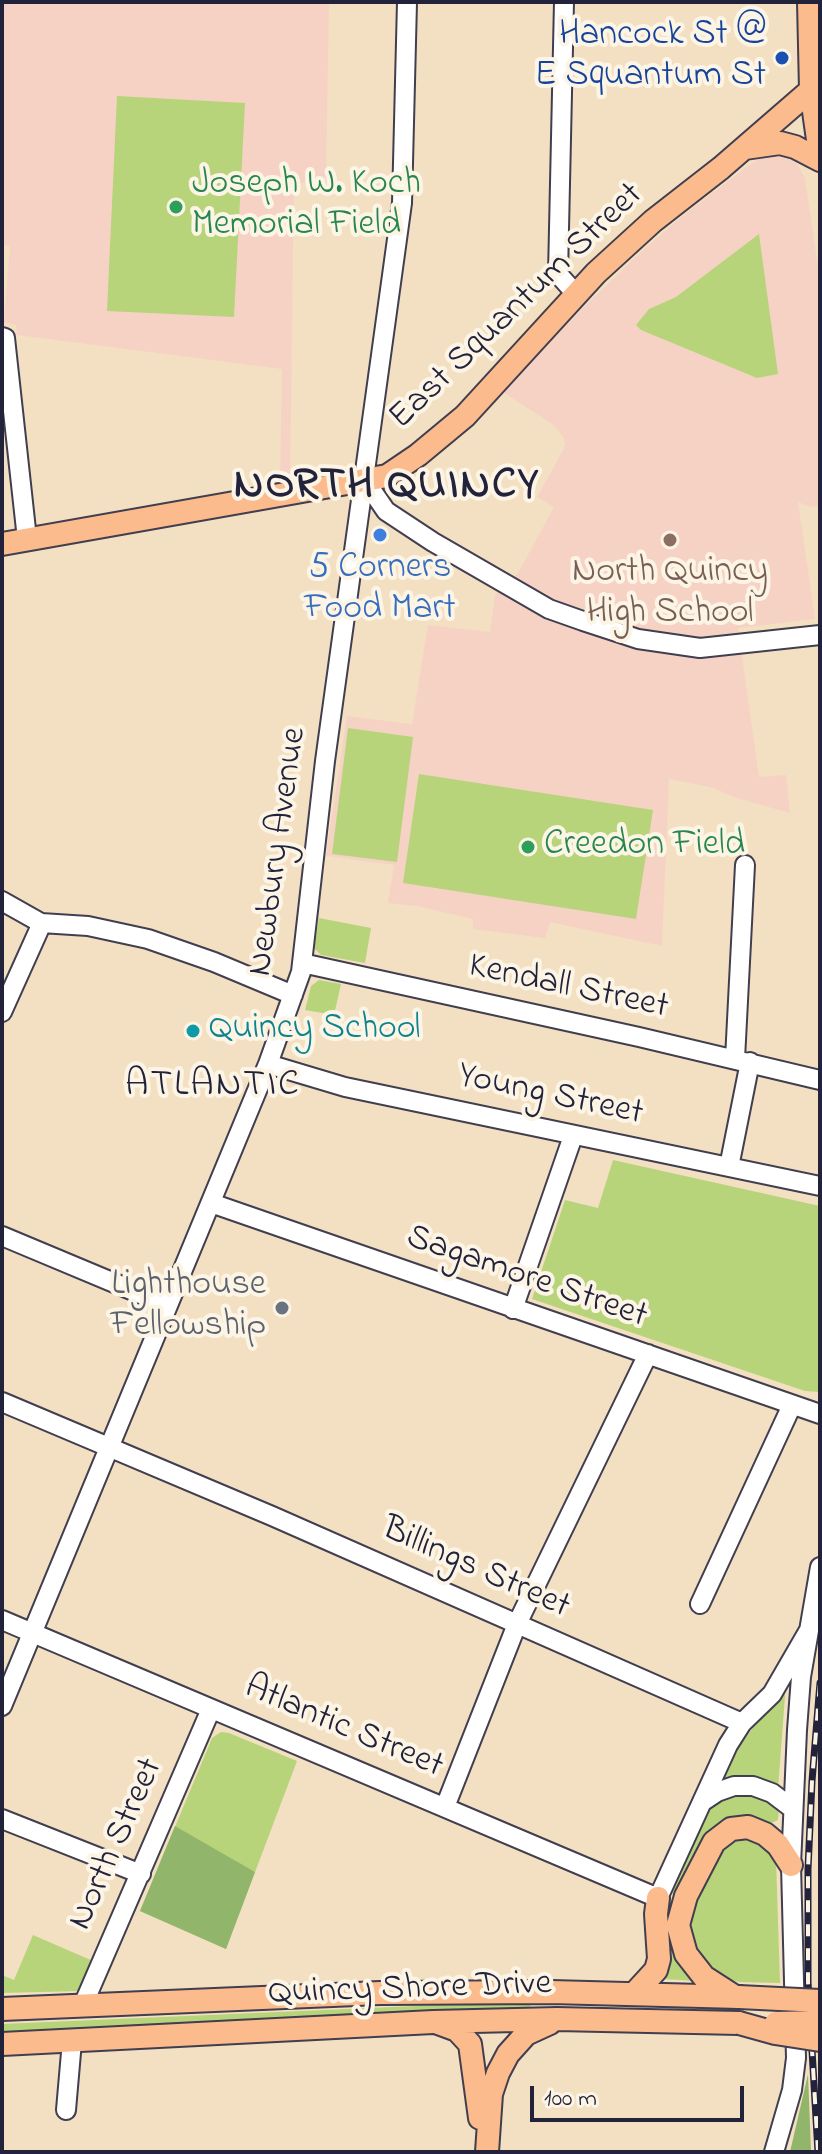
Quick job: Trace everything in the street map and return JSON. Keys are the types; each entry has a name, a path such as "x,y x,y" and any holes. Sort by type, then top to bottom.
{"main road":[{"path":"809,2 820,154"},
{"name":"East Squantum Street","path":"2,544 387,476 465,416 576,294 653,221 816,90"},
{"path":"744,149 780,143 820,160"},
{"path":"739,1997 712,1984 691,1963 679,1935 682,1906 714,1842 731,1829 748,1827 765,1834 778,1845 791,1865"},
{"path":"634,1994 656,1970 659,1959 658,1898"},
{"name":"Quincy Shore Drive","path":"2,2009 380,1993 634,1994 820,2001"},
{"path":"486,2152 491,2094 508,2054 526,2034 557,2019"},
{"name":"Quincy Shore Drive","path":"2,2044 433,2022 557,2019 820,2022"},
{"path":"433,2022 457,2030 470,2044 486,2152"},
{"path":"739,2023 820,2040"}],"street":[{"name":"Newbury Avenue","path":"2,1706 268,1064 302,963 325,761 402,203 407,2"},
{"path":"564,2 558,274 576,294"},
{"path":"3,337 27,539"},
{"path":"364,479 386,511 433,542 549,609 583,621 638,639 700,648 820,635"},
{"path":"729,1167 742,1060 745,865"},
{"path":"2,901 42,923 88,926 148,939 293,995"},
{"path":"2,1012 42,923"},
{"name":"Kendall Street","path":"302,963 820,1080"},
{"name":"Young Street","path":"268,1064 345,1087 820,1186"},
{"path":"513,1309 573,1136"},
{"name":"Sagamore Street","path":"211,1203 820,1414"},
{"path":"2,1236 167,1305"},
{"path":"445,1807 517,1624 648,1354"},
{"name":"Billings Street","path":"2,1402 742,1723"},
{"path":"700,1604 792,1405"},
{"path":"774,2152 792,2090 796,2058 791,1865 793,1809 798,1716 820,1567"},
{"name":"Atlantic Street","path":"2,1620 658,1898"},
{"path":"658,1898 722,1756 742,1723 772,1694 809,1630"},
{"name":"North Street","path":"83,2005 211,1709"},
{"path":"702,1802 734,1786 753,1786 772,1793 793,1809"},
{"path":"2,1819 141,1874"},
{"path":"66,2110 72,2041"}],"shaded area":[{"path":"2,2 329,2 326,177 294,185 290,480 280,482 282,369 17,335 16,325 4,322 10,246 2,244"},
{"name":"North Quincy High School","path":"766,155 785,156 797,164 805,178 820,280 820,505 810,507 798,502 815,619 738,628 759,777 786,775 790,813 733,797 714,788 669,779 662,946 550,922 545,938 473,929 473,919 417,906 388,903 394,865 326,856 347,716 412,724 428,625 490,632 495,595 518,573 554,507 537,497 562,452 565,444 563,436 552,424 503,392 641,252 680,218"}],"green space":[{"name":"Joseph W. Koch Memorial Field","path":"117,96 245,103 234,317 107,311"},
{"path":"759,234 778,374 757,378 641,330 636,325 649,309 676,297"},
{"path":"348,728 413,737 397,862 332,854"},
{"name":"Creedon Field","path":"419,774 653,810 636,919 403,883"},
{"path":"319,918 371,928 365,963 321,955 314,948"},
{"path":"319,980 341,984 334,1015 305,1010 311,986"},
{"path":"613,1160 820,1206 820,1392 805,1391 532,1299 565,1200 598,1208"},
{"path":"786,1683 778,1789 720,1782 736,1751"},
{"path":"221,1732 297,1761 226,1949 140,1911 212,1738"},
{"path":"756,1793 779,1807 778,1820 767,1825 747,1819 677,1897 672,1894 710,1808 730,1794"},
{"path":"175,1826 255,1872 226,1949 140,1911"},
{"path":"748,1837 761,1841 776,1859 780,1983 739,1982 713,1971 699,1958 686,1924 689,1905 721,1846"},
{"path":"670,1899 674,1902 696,1981 664,1979 663,1976"},
{"path":"33,1935 93,1961 80,1991 2,1993 2,1975 14,1980"},
{"path":"531,2001 530,2010 2,2034 2,2024"},
{"path":"808,2074 811,2152 790,2152"}],"railway":[{"path":"818,2152 808,1982 808,1869 820,1683"}],"place":[{"name":"Hancock St @ E Squantum St","path":"782,58"},
{"name":"Joseph W. Koch Memorial Field","path":"176,207"},
{"name":"5 Corners Food Mart","path":"380,535"},
{"name":"North Quincy High School","path":"670,540"},
{"name":"Creedon Field","path":"528,847"},
{"name":"Quincy School","path":"193,1031"},
{"name":"Lighthouse Fellowship","path":"282,1308"}],"district":[{"name":"NORTH QUINCY","path":"387,489"},
{"name":"ATLANTIC","path":"213,1088"}]}
